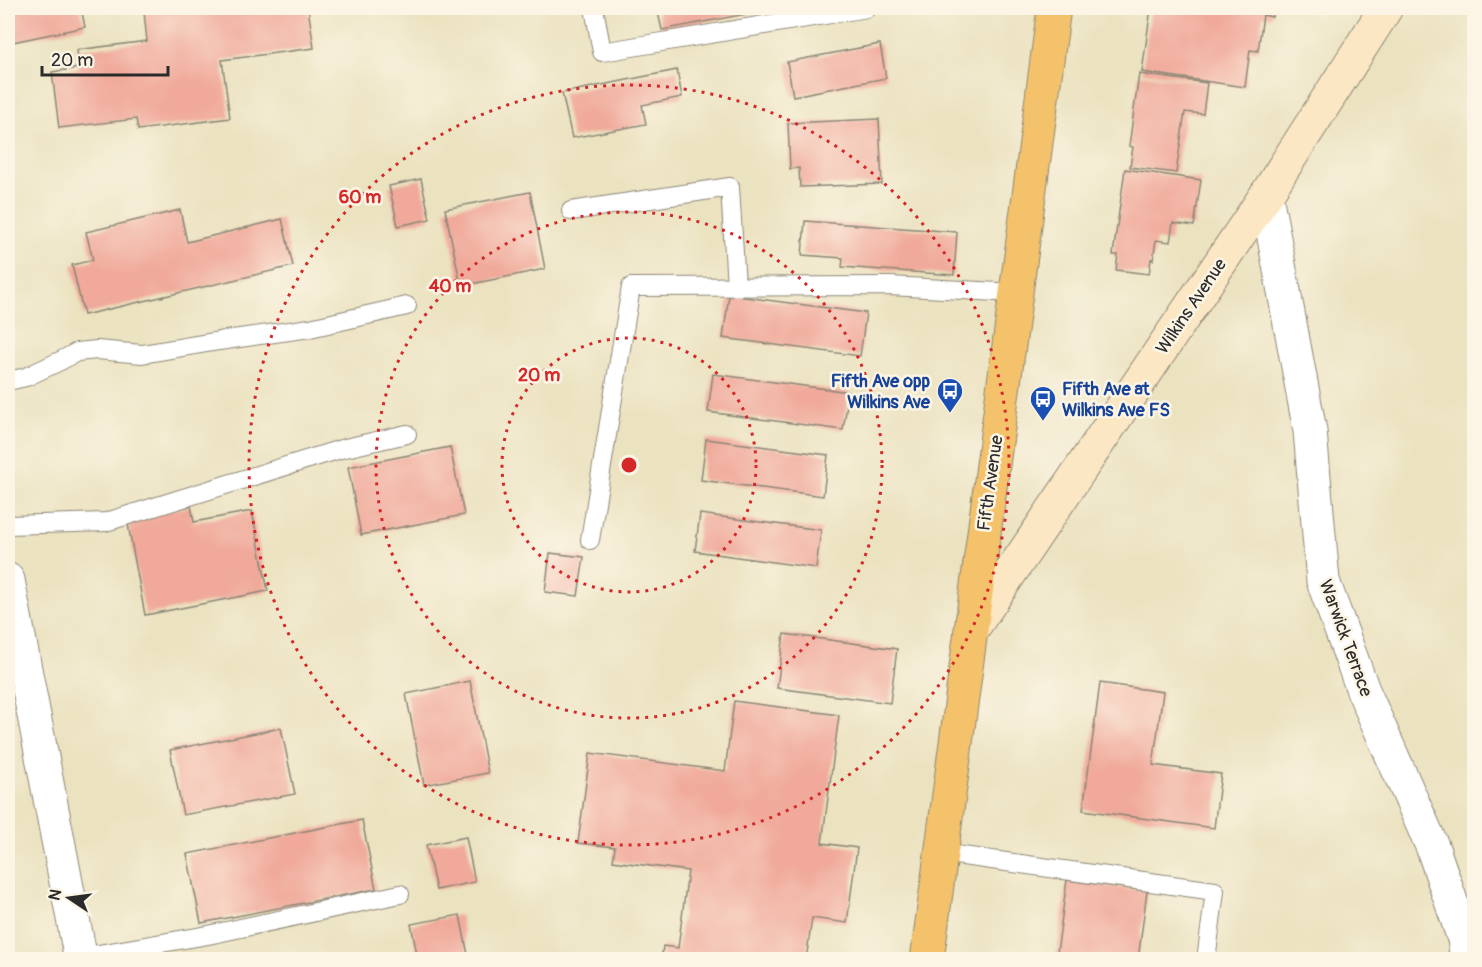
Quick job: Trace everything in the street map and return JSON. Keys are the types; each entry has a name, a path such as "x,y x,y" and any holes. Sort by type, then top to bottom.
{"highway":[{"name":"Fifth Avenue","path":"927,960 1054,8"}],"main road":[{"name":"Wilkins Avenue","path":"971,631 1266,195 1386,8"}],"street":[{"name":"Warwick Terrace","path":"1266,195 1310,431 1323,581 1363,690 1432,846 1464,939 1467,960"},
{"path":"8,580 81,958"}],"lane":[{"path":"594,8 602,52 867,8"},
{"path":"571,211 730,187 736,286"},
{"path":"590,540 631,287 890,286 1016,293"},
{"path":"8,381 26,377 77,352 97,350 152,353 310,328 406,306"},
{"path":"8,525 106,522 341,449 407,434"},
{"path":"942,853 1215,891 1206,960"},
{"path":"81,958 208,935 400,894"}],"building":[{"path":"8,8 81,8 85,27 8,43"},
{"path":"179,8 308,8 314,48 222,60 230,118 138,130 136,119 59,128 52,72 79,68 77,50 147,41 144,12"},
{"path":"657,8 772,8 772,9 662,30"},
{"path":"1151,8 1274,8 1272,17 1263,15 1258,51 1250,50 1245,87 1142,72"},
{"path":"880,44 886,78 793,96 787,62"},
{"path":"677,70 682,97 642,105 646,124 572,138 562,93"},
{"path":"1139,74 1207,83 1203,114 1185,112 1176,173 1130,167 1133,147 1129,146"},
{"path":"879,119 882,184 800,187 799,168 790,169 788,123"},
{"path":"1125,169 1201,180 1194,226 1173,223 1170,242 1156,240 1149,274 1116,270 1118,255 1113,255"},
{"path":"421,179 430,219 398,226 389,186"},
{"path":"530,192 545,269 461,286 445,209"},
{"path":"180,210 187,242 282,219 293,266 84,315 72,265 93,260 86,232"},
{"path":"805,221 957,232 954,275 842,267 843,258 802,255"},
{"path":"729,295 866,313 860,356 723,338"},
{"path":"713,374 849,392 843,430 708,412"},
{"path":"706,439 828,455 823,496 701,480"},
{"path":"450,447 464,515 361,535 348,467"},
{"path":"191,506 194,522 252,511 268,591 145,615 127,519"},
{"path":"700,514 821,530 816,568 695,551"},
{"path":"550,553 584,557 578,596 545,592"},
{"path":"784,634 897,649 890,703 777,688"},
{"path":"470,681 488,773 424,785 406,694"},
{"path":"1100,683 1163,692 1153,765 1221,774 1214,828 1083,810"},
{"path":"734,701 839,715 822,843 857,848 847,923 812,918 806,960 661,960 663,946 678,948 688,871 613,861 615,847 578,843 590,753 725,771"},
{"path":"281,728 295,794 183,815 170,750"},
{"path":"362,820 376,889 201,923 187,854"},
{"path":"466,837 475,882 436,890 426,845"},
{"path":"1067,880 1147,891 1138,960 1056,960"},
{"path":"460,915 469,960 418,960 411,924"}],"place":[{"name":"Fifth Ave opp Wilkins Ave","path":"950,414"},
{"name":"Fifth Ave at Wilkins Ave FS","path":"1043,422"}]}
